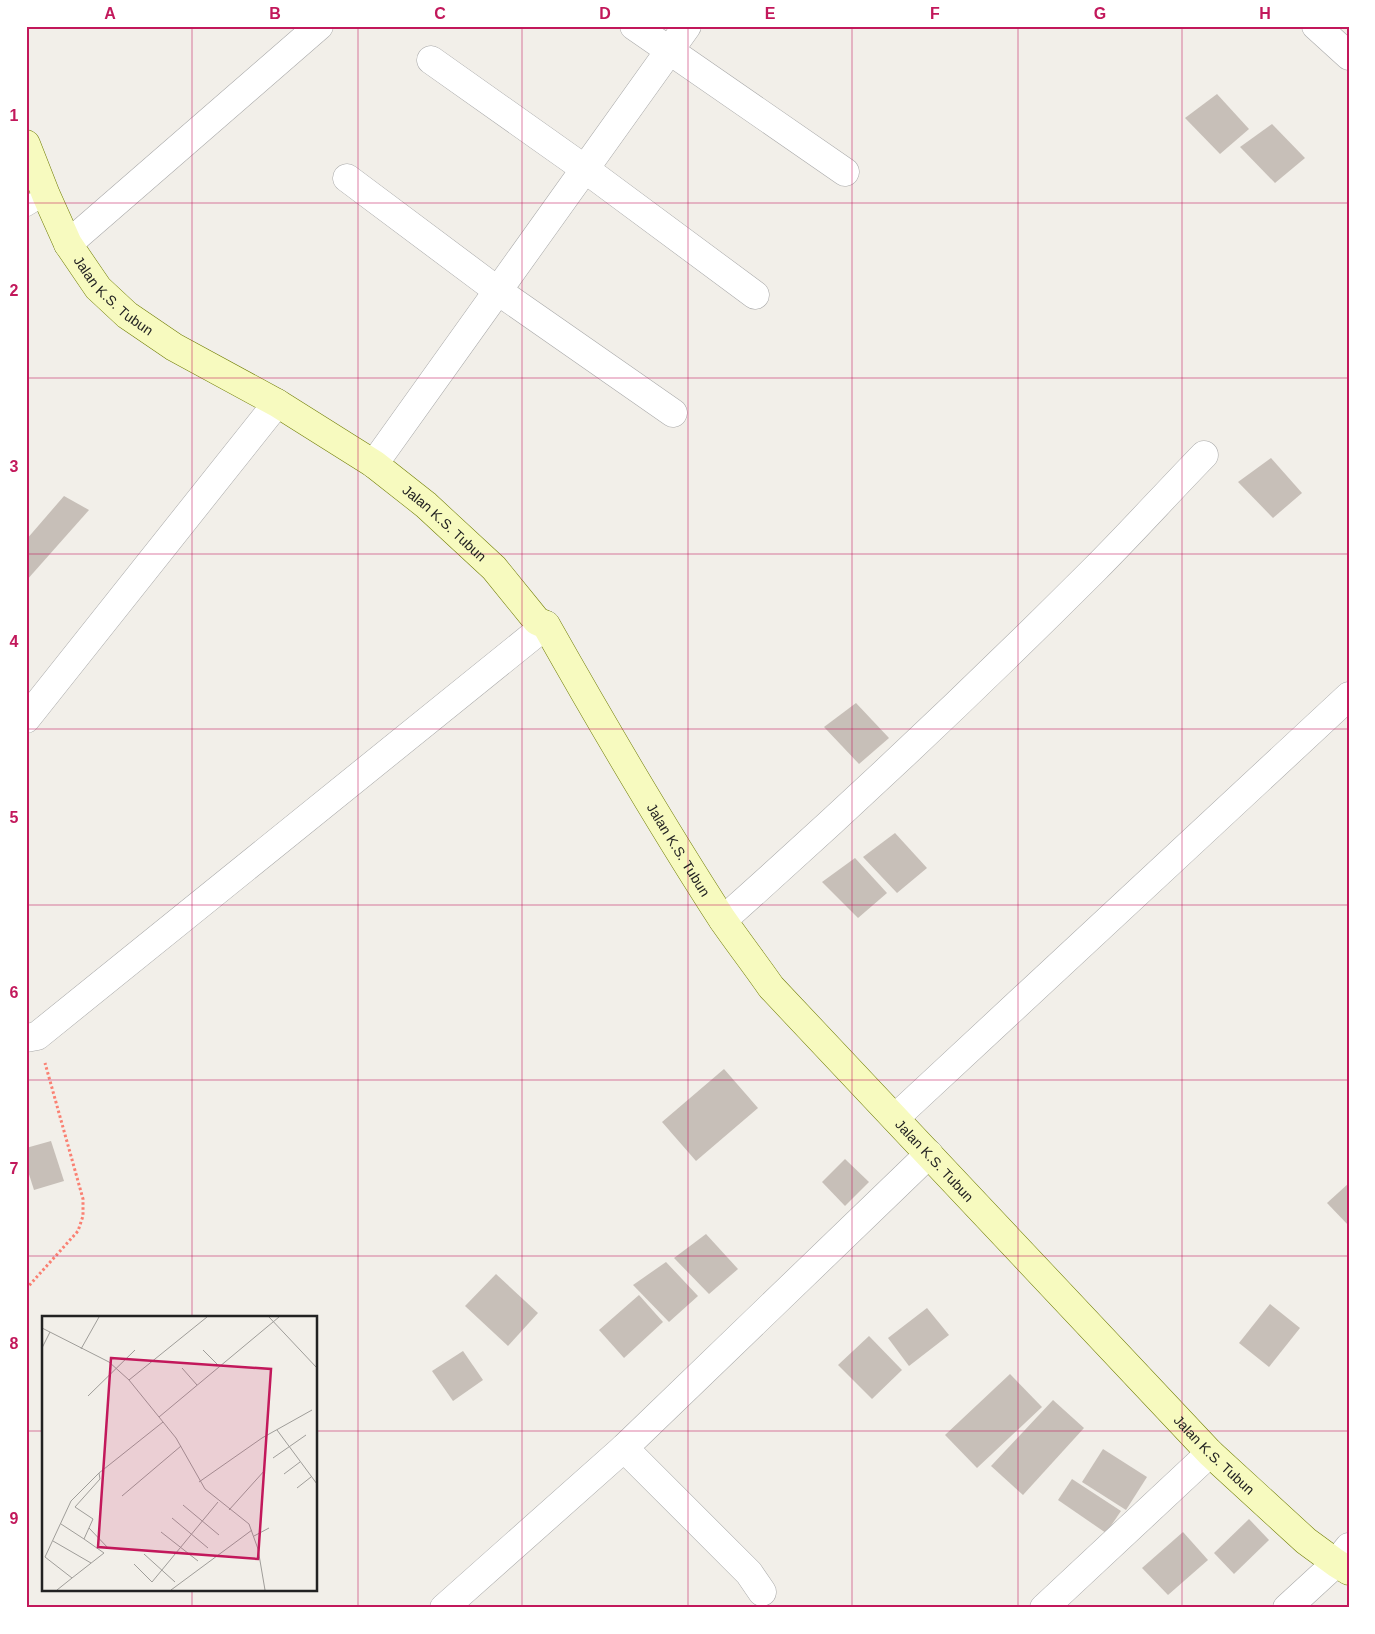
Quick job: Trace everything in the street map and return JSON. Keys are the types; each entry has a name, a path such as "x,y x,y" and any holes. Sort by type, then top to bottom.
{"street":[{"path":"68,244 319,26"},
{"path":"634,26 846,172"},
{"path":"374,464 687,26"},
{"path":"1316,26 1349,56"},
{"path":"431,60 585,169 755,295"},
{"name":"Jalan K.S. Tubun","path":"26,144 36,201 98,288 127,315 174,347 277,403 374,464 426,505 494,568 537,621 546,625 604,727 723,920 771,987 1210,1453 1306,1541 1344,1560"},
{"path":"346,178 498,290 673,413"},
{"path":"26,719 277,403"},
{"path":"723,920 825,828 1024,639 1096,568 1204,455"},
{"path":"32,1037 546,625"},
{"path":"895,1118 1349,696"},
{"path":"444,1608 624,1448 929,1154"},
{"path":"624,1448 749,1573 762,1592"},
{"path":"1044,1608 1210,1453"},
{"path":"1287,1608 1344,1560"}],"path":[{"path":"26,1289 78,1231 83,1216 83,1199 32,1037"}],"building":[{"path":"1217,94 1249,129 1220,154 1185,118"},
{"path":"1272,124 1305,158 1275,183 1240,147"},
{"path":"1271,458 1302,493 1273,518 1238,482"},
{"path":"64,496 89,510 26,581 26,540"},
{"path":"856,703 889,738 859,764 824,727"},
{"path":"895,833 927,868 897,893 863,857"},
{"path":"855,858 887,893 858,918 822,882"},
{"path":"724,1069 758,1108 696,1161 662,1122"},
{"path":"51,1141 64,1181 34,1190 26,1165 26,1148"},
{"path":"845,1159 869,1182 845,1206 822,1182"},
{"path":"1349,1183 1349,1226 1327,1203"},
{"path":"706,1234 738,1269 709,1294 674,1258"},
{"path":"666,1262 698,1296 669,1322 633,1285"},
{"path":"496,1274 538,1313 508,1346 465,1306"},
{"path":"639,1295 663,1322 624,1358 599,1330"},
{"path":"1270,1304 1300,1328 1269,1367 1239,1343"},
{"path":"927,1308 949,1335 909,1366 888,1338"},
{"path":"869,1336 902,1370 872,1399 838,1365"},
{"path":"463,1351 483,1380 453,1401 432,1371"},
{"path":"1010,1374 1042,1407 977,1468 945,1435"},
{"path":"1053,1400 1084,1428 1023,1495 991,1466"},
{"path":"1103,1449 1147,1477 1126,1510 1082,1482"},
{"path":"1072,1479 1121,1511 1106,1533 1058,1500"},
{"path":"1249,1519 1269,1540 1234,1574 1214,1553"},
{"path":"1183,1532 1208,1560 1168,1595 1142,1568"}]}
